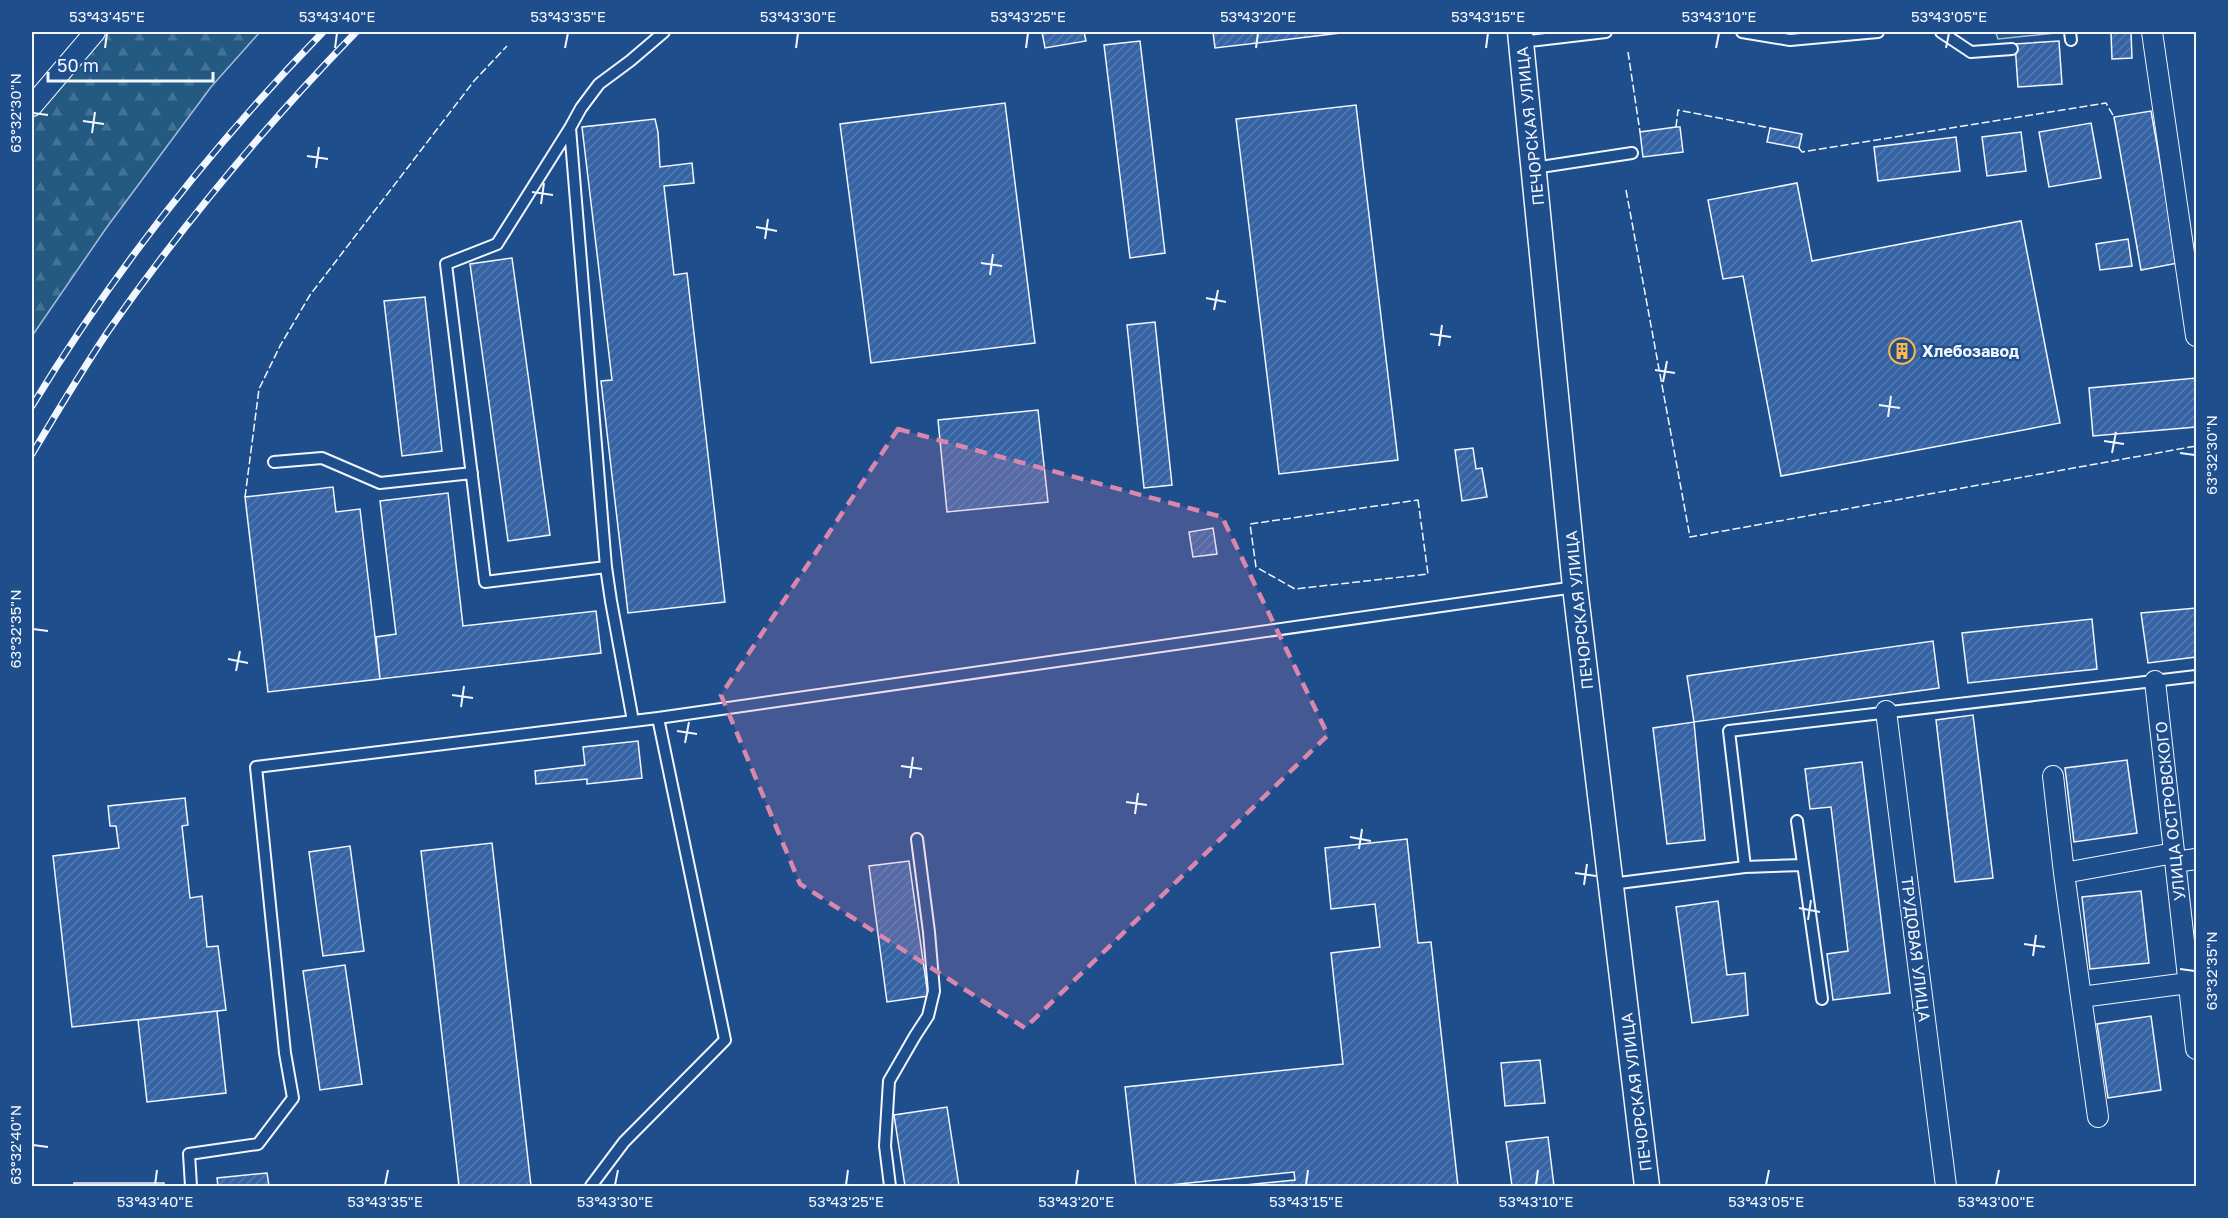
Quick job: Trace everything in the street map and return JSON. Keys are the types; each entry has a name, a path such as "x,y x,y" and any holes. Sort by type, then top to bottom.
{"street":[{"path":"32,106 95,32"},
{"path":"2152,32 2196,336"},
{"name":"ПЕЧОРСКАЯ УЛИЦА","path":"1521,37 1575,587 1647,1186"},
{"name":"УЛИЦА ОСТРОВСКОГО","path":"2155,681 2175,858 2193,983 2196,1049"},
{"name":"ТРУДОВАЯ УЛИЦА","path":"1886,711 1946,1186"},
{"path":"2053,776 2098,1118"},
{"path":"2064,873 2175,858 2196,859"},
{"path":"2081,997 2193,983"}],"lane":[{"path":"606,567 485,582 446,264 497,244 581,108 599,84 630,62 664,32"},
{"path":"1521,37 1605,32"},
{"path":"1742,32 1790,40 1878,32"},
{"path":"1941,32 1971,52 2012,49"},
{"path":"570,128 606,567 610,602 633,721"},
{"path":"1534,168 1632,153"},
{"path":"274,462 322,458 380,483 472,473"},
{"path":"191,1186 189,1154 258,1144 293,1098 285,1053 256,767 658,718 1575,587"},
{"path":"1745,867 1729,731 2196,676"},
{"path":"591,1186 624,1142 725,1040 658,718"},
{"path":"1797,821 1822,999"},
{"path":"890,1186 885,1146 889,1080 928,1016 934,992 917,839"},
{"path":"1611,884 1745,867 1803,865"}],"highlighted area":[{"path":"898,429 1222,517 1328,735 1025,1028 800,884 721,695"}],"green space":[{"path":"99,32 260,32 211,87 107,227 32,336 32,114"},
{"path":"1996,33 2055,33 1998,39"}],"building":[{"path":"1042,32 1084,32 1086,41 1045,48"},
{"path":"1213,32 1349,32 1215,48"},
{"path":"2111,32 2131,32 2132,58 2112,59"},
{"path":"1140,41 1165,253 1130,258 1104,45"},
{"path":"2059,41 2062,84 2018,87 2015,44"},
{"path":"1005,103 1035,343 871,363 840,124"},
{"path":"1356,105 1398,460 1279,474 1236,119"},
{"path":"2151,111 2178,263 2141,270 2114,117"},
{"path":"655,119 660,167 692,163 694,183 664,186 674,275 687,273 725,602 628,613 601,381 612,380 582,127"},
{"path":"2091,123 2101,178 2049,187 2039,132"},
{"path":"1680,127 1683,152 1643,157 1640,132"},
{"path":"1770,128 1802,134 1799,148 1767,142"},
{"path":"2021,132 2026,171 1987,176 1982,137"},
{"path":"1956,137 1960,171 1878,181 1874,147"},
{"name":"Хлебозавод","path":"1797,183 1812,261 2021,221 2060,423 1781,476 1743,276 1723,279 1708,200"},
{"path":"2128,239 2132,266 2100,270 2096,244"},
{"path":"512,258 550,535 508,541 470,264"},
{"path":"425,297 442,451 402,456 384,301"},
{"path":"1155,322 1172,485 1144,488 1127,325"},
{"path":"2196,378 2196,427 2093,436 2089,388"},
{"path":"1038,410 1048,502 947,512 938,420"},
{"path":"1473,448 1476,469 1482,468 1487,497 1462,501 1455,450"},
{"path":"333,487 336,512 360,509 380,679 268,692 245,497"},
{"path":"448,493 463,626 596,611 601,653 380,679 376,637 396,634 380,501"},
{"path":"1213,528 1217,554 1193,557 1189,532"},
{"path":"2196,608 2196,657 2148,663 2141,613"},
{"path":"2092,619 2097,669 1968,683 1962,633"},
{"path":"1933,641 1939,688 1694,722 1687,676"},
{"path":"1973,715 1993,878 1955,882 1936,720"},
{"path":"1694,722 1705,840 1667,844 1653,728"},
{"path":"638,741 642,778 587,784 587,779 536,784 535,771 585,765 583,747"},
{"path":"2127,760 2137,833 2074,842 2065,768"},
{"path":"1862,762 1890,993 1833,1000 1827,954 1848,951 1831,807 1810,809 1805,769"},
{"path":"185,798 188,825 182,826 190,898 202,896 207,947 218,946 226,1010 72,1027 53,856 119,848 116,826 110,826 108,806"},
{"path":"1407,839 1418,943 1431,942 1458,1186 1235,1186 1295,1180 1294,1172 1160,1186 1136,1186 1125,1087 1343,1064 1331,953 1380,947 1375,904 1331,909 1325,848"},
{"path":"492,843 531,1186 459,1186 421,851"},
{"path":"350,846 364,951 323,956 309,852"},
{"path":"909,861 928,996 887,1002 869,866"},
{"path":"2141,891 2149,963 2090,969 2082,897"},
{"path":"1718,901 1727,975 1745,973 1748,1015 1692,1023 1676,907"},
{"path":"345,965 362,1084 320,1090 303,971"},
{"path":"217,1011 226,1093 147,1102 138,1020"},
{"path":"2151,1016 2161,1090 2108,1098 2097,1024"},
{"path":"1540,1060 1545,1103 1505,1106 1501,1063"},
{"path":"947,1107 959,1186 905,1186 894,1115"},
{"path":"1548,1137 1554,1186 1512,1186 1506,1142"},
{"path":"267,1173 269,1186 218,1186 217,1178"},
{"path":"74,1183 164,1183 164,1186 74,1186"}],"railway":[{"path":"32,406 97,306 167,211 243,119 323,32"},
{"path":"32,454 99,345 166,252 226,176 356,32"}],"fence":[{"path":"245,497 259,389 280,346 310,295 474,81 507,46"},
{"path":"1628,52 1640,132"},
{"path":"1799,148 1802,152 2106,103 2114,117"},
{"path":"1676,127 1678,110 1770,128"},
{"path":"1626,190 1690,537 2196,446"},
{"path":"1418,500 1428,574 1295,589 1256,567 1250,524 1418,500"}],"place":[{"name":"Хлебозавод","path":"1902,351"}]}
